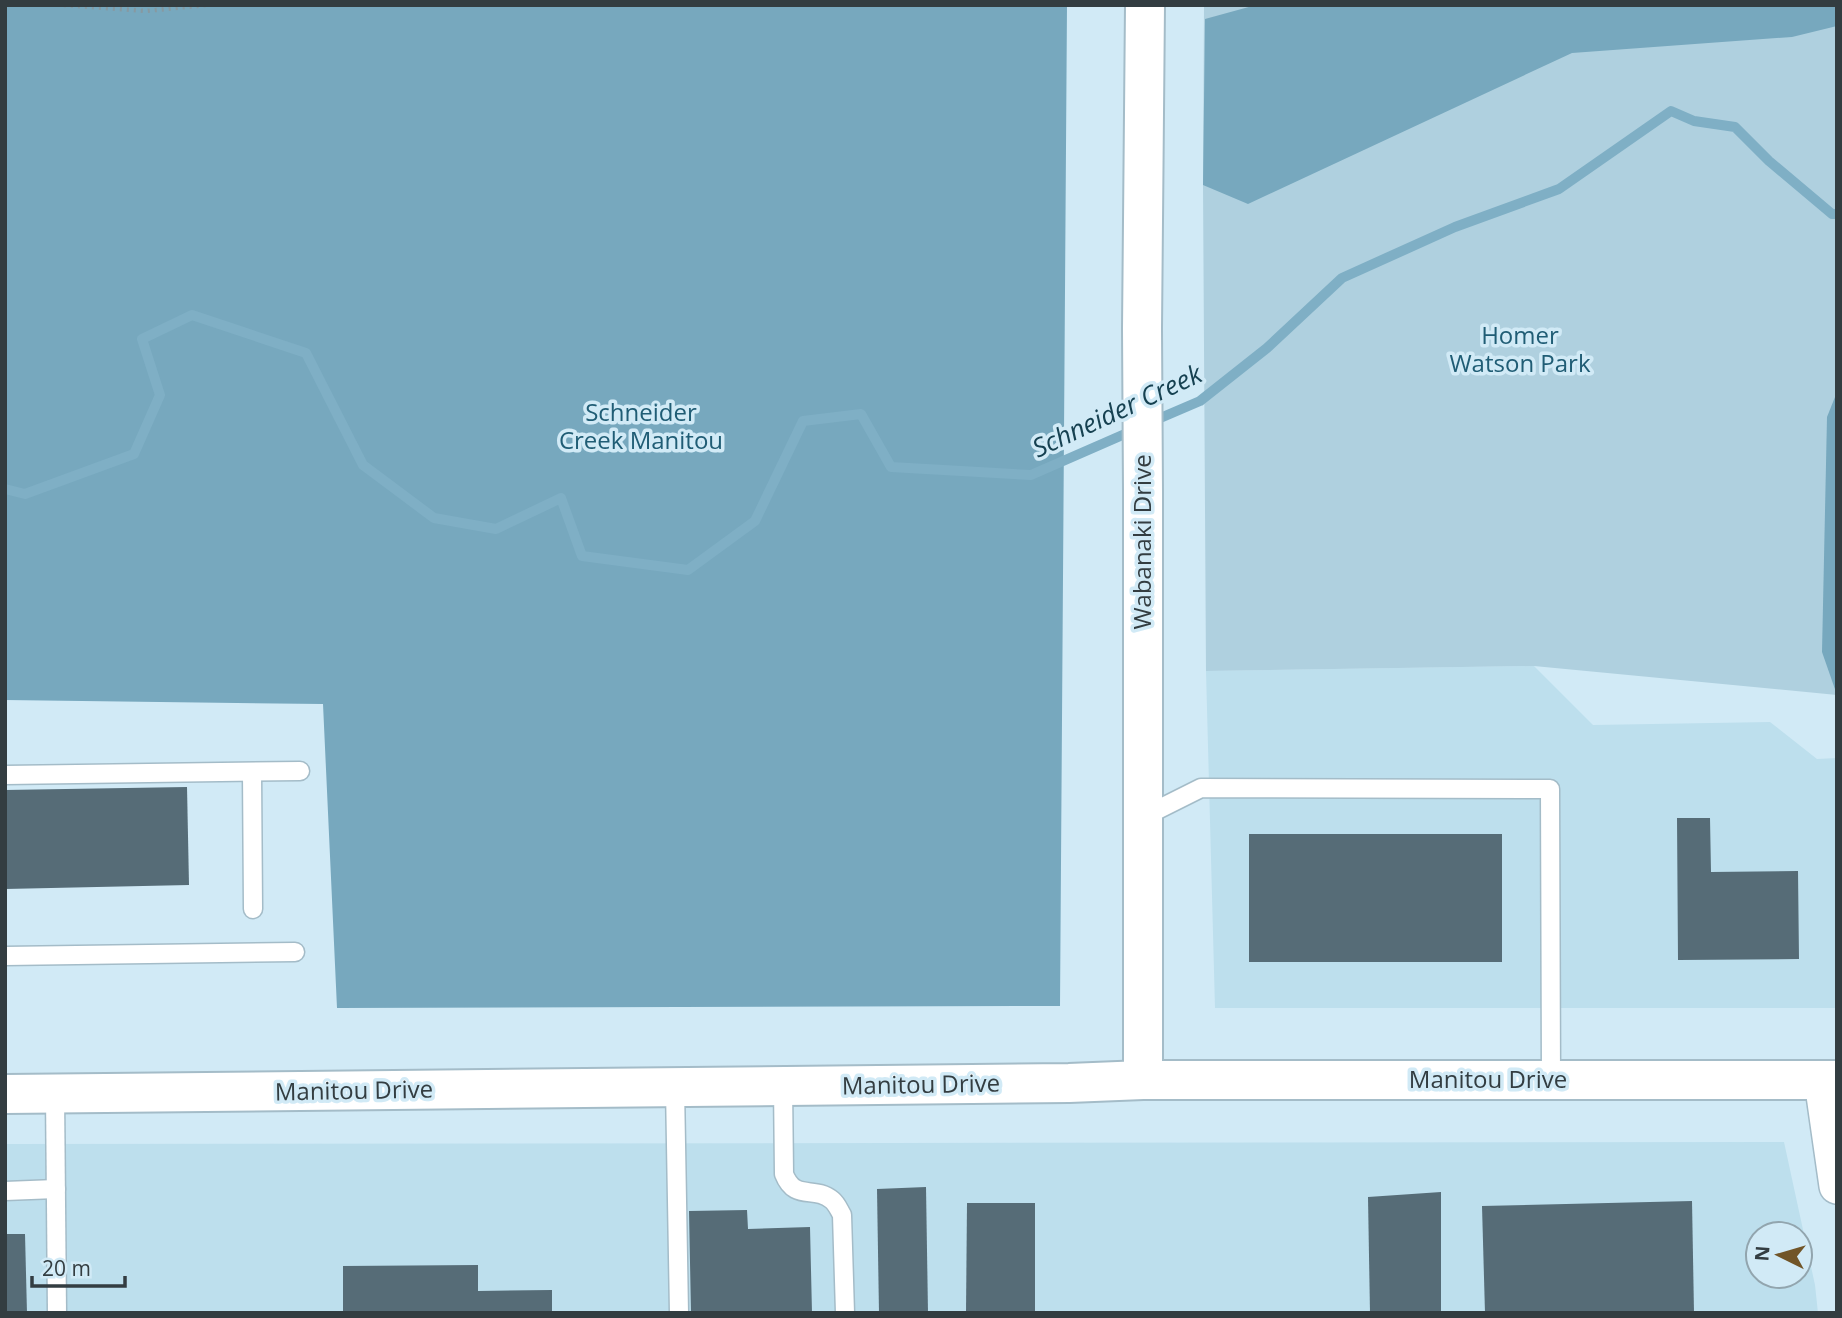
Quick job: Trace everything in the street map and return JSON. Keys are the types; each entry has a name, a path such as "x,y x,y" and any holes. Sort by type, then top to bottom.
{"main road":[{"name":"Wabanaki Drive","path":"1143,1080 1142,329 1145,5"},
{"name":"Manitou Drive","path":"5,1094 675,1088 1143,1080 1829,1080"}],"street":[{"path":"1829,1080 1837,1186"}],"lane":[{"path":"5,775 300,771"},
{"path":"252,772 253,909"},
{"path":"1143,817 1201,788 1550,789 1551,1080"},
{"path":"5,956 295,952"},
{"path":"783,1086 783,1174 787,1184 793,1189 824,1195 835,1202 842,1215 845,1313"},
{"path":"675,1088 679,1313"},
{"path":"55,1094 57,1313"},
{"path":"5,1191 56,1189"}],"path":[{"path":"64,5 145,11 206,5"}],"shaded area":[{"path":"1534,666 1593,725 1770,722 1817,759 1837,758 1837,1008 1215,1008 1206,671"},
{"path":"1784,1142 1801,1220 1744,1220 1744,1290 1814,1290 1814,1280 1818,1313 5,1313 5,1144"}],"green space":[{"name":"Schneider Creek Manitou","path":"5,5 1067,5 1060,1006 337,1008 323,704 5,700"},
{"name":"Homer Watson Park","path":"1204,5 1837,5 1837,695 1534,666 1206,671"},
{"path":"1256,5 1837,5 1837,26 1792,37 1572,53 1248,204 1203,185 1205,19"},
{"path":"1837,392 1837,695 1822,652 1827,417"}],"building":[{"path":"187,787 189,885 5,889 5,790"},
{"path":"1677,818 1710,818 1711,872 1798,871 1799,959 1678,960"},
{"path":"1249,834 1502,834 1502,962 1249,962"},
{"path":"926,1187 928,1313 879,1313 877,1189"},
{"path":"1441,1192 1441,1313 1370,1313 1368,1197"},
{"path":"1692,1201 1694,1313 1485,1313 1482,1206"},
{"path":"967,1203 1035,1203 1035,1313 966,1313"},
{"path":"747,1210 748,1229 810,1227 812,1313 691,1313 689,1211"},
{"path":"5,1234 25,1234 27,1313 5,1313"},
{"path":"478,1265 478,1291 552,1290 552,1313 343,1313 343,1266"}],"waterway":[{"name":"Schneider Creek","path":"1151,422 1200,401 1267,348 1342,278 1455,227 1559,189 1671,111 1694,121 1735,127 1769,161 1832,214 1837,214"},
{"name":"Schneider Creek","path":"5,489 25,494 134,454 160,395 142,339 192,315 306,353 363,465 434,518 496,529 561,498 582,556 688,570 755,521 803,421 861,414 891,467 1031,475 1134,430"}]}
